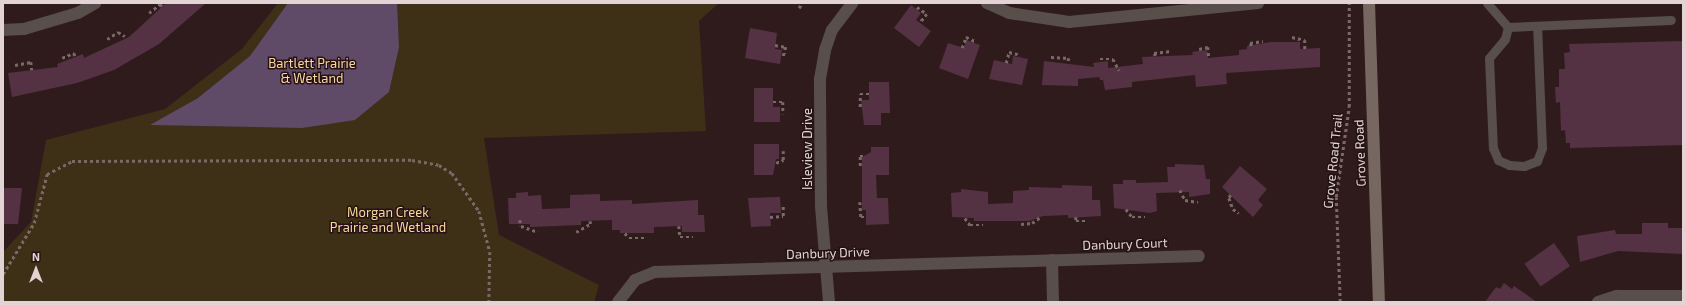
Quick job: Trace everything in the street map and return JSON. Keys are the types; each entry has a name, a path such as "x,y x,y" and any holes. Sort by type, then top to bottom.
{"street":[{"path":"3,30 24,29 78,13 95,3"},
{"name":"Isleview Drive","path":"829,302 825,266 820,79 825,50 832,30 852,3"},
{"path":"987,3 1009,13 1069,22 1124,19 1228,4 1258,3"},
{"name":"Grove Road","path":"1369,3 1379,302"},
{"name":"Danbury Court","path":"1052,260 1199,256"},
{"path":"1052,260 1053,302"},
{"name":"Danbury Drive","path":"618,302 635,280 655,272 1052,260"},
{"path":"1598,302 1617,296 1683,296"}],"lane":[{"path":"1487,3 1508,27"},
{"path":"1508,27 1671,20"},
{"path":"1508,27 1505,40 1488,58 1494,148 1498,160 1510,165 1524,166 1537,161 1542,148 1537,26"}],"path":[{"path":"799,8 802,3"},
{"name":"Grove Road Trail","path":"1340,302 1336,197 1348,106 1349,3"},
{"path":"149,13 160,4 162,6"},
{"path":"917,7 927,14 920,23"},
{"path":"107,38 118,32 125,36"},
{"path":"962,48 966,37 975,41"},
{"path":"1292,37 1305,40 1305,49"},
{"path":"1251,46 1250,43 1263,41"},
{"path":"775,45 786,47 783,58"},
{"path":"1199,49 1208,47 1209,58"},
{"path":"1154,56 1154,53 1171,51"},
{"path":"1006,63 1009,52 1022,55"},
{"path":"62,58 74,53 76,56"},
{"path":"1051,57 1069,58 1068,63"},
{"path":"1100,59 1113,59 1119,70"},
{"path":"15,65 31,62 32,70"},
{"path":"860,107 860,94 870,94"},
{"path":"773,102 782,102 782,114"},
{"path":"776,163 783,160 783,151"},
{"path":"860,166 860,156 866,156"},
{"path":"3,274 34,223 47,174 72,161 412,160 439,165 452,173 480,211 490,252 490,301"},
{"path":"1180,190 1185,200 1198,202"},
{"path":"1231,195 1229,198 1233,209 1239,213"},
{"path":"860,202 861,217 866,217"},
{"path":"770,217 783,216 782,204"},
{"path":"1126,209 1132,217 1145,217"},
{"path":"1076,217 1076,222 1087,221"},
{"path":"965,218 970,225 983,225"},
{"path":"1021,224 1032,223 1039,218"},
{"path":"520,220 521,226 538,232"},
{"path":"576,232 590,224 590,220"},
{"path":"679,226 680,237 693,237"},
{"path":"626,233 629,238 644,238"}],"green space":[{"path":"278,3 719,3 699,21 706,131 484,138 499,235 599,285 594,302 3,302 3,252 31,222 46,140 165,109 242,49"}],"shaded area":[{"path":"288,3 397,3 399,47 389,92 355,120 302,128 150,125 198,98 250,56"}],"building":[{"path":"166,3 206,3 159,44 114,70 77,83 12,97 8,73 58,67 57,64 83,54 84,58 129,37"},
{"path":"911,5 921,13 916,20 931,31 919,47 894,28"},
{"path":"750,28 777,33 775,49 782,50 780,64 745,58"},
{"path":"966,40 980,45 968,79 939,68 948,43 964,48"},
{"path":"1683,41 1683,145 1570,148 1570,143 1566,143 1565,130 1561,131 1560,102 1556,103 1555,87 1559,87 1559,69 1565,69 1564,53 1570,52 1569,44"},
{"path":"1271,42 1300,42 1300,49 1320,48 1320,67 1226,73 1227,84 1196,87 1195,75 1132,82 1132,87 1105,90 1103,80 1100,80 1099,77 1078,79 1078,86 1042,85 1044,61 1094,67 1093,63 1108,61 1108,68 1143,64 1142,57 1193,55 1192,52 1207,50 1208,58 1239,55 1239,50 1247,49 1247,46"},
{"path":"1013,56 1028,59 1022,85 989,79 994,60 1012,64"},
{"path":"869,82 889,82 890,113 881,113 881,125 864,125 861,100 869,100"},
{"path":"754,88 773,88 773,107 780,107 780,122 754,122"},
{"path":"754,144 779,144 779,159 776,159 773,175 754,175"},
{"path":"871,147 889,147 889,175 876,175 877,198 888,198 889,224 866,225 866,210 862,210 862,157 871,152"},
{"path":"1175,164 1204,165 1206,179 1210,179 1210,194 1189,197 1189,192 1156,193 1157,211 1150,213 1114,208 1113,184 1123,184 1123,180 1136,180 1136,183 1168,182 1167,167 1175,167"},
{"path":"1240,166 1267,189 1258,200 1263,205 1253,217 1222,187"},
{"path":"1062,185 1092,186 1092,200 1100,200 1101,216 1068,218 1068,215 1043,216 1029,221 974,221 974,218 952,217 951,193 961,192 961,189 988,192 988,204 1013,203 1013,191 1029,190 1029,187 1062,188"},
{"path":"3,188 22,188 18,224 3,224"},
{"path":"528,192 528,196 541,195 542,209 570,208 570,195 600,194 600,201 632,200 632,204 698,200 698,215 704,215 705,232 682,232 682,226 654,227 654,233 620,233 620,230 612,230 612,220 581,221 581,225 530,227 530,224 509,224 508,198 516,198 516,193"},
{"path":"780,197 781,213 770,213 771,226 751,227 748,198"},
{"path":"1642,223 1668,223 1668,228 1683,228 1683,254 1618,251 1580,262 1577,236 1615,230 1616,234 1642,234"},
{"path":"1554,243 1570,266 1541,287 1525,264"},
{"path":"1504,283 1512,289 1514,286 1537,302 1485,302 1496,287 1500,289"}],"park label":[{"name":"Bartlett Prairie & Wetland","path":"312,72"},
{"name":"Morgan Creek Prairie and Wetland","path":"388,220"}]}
